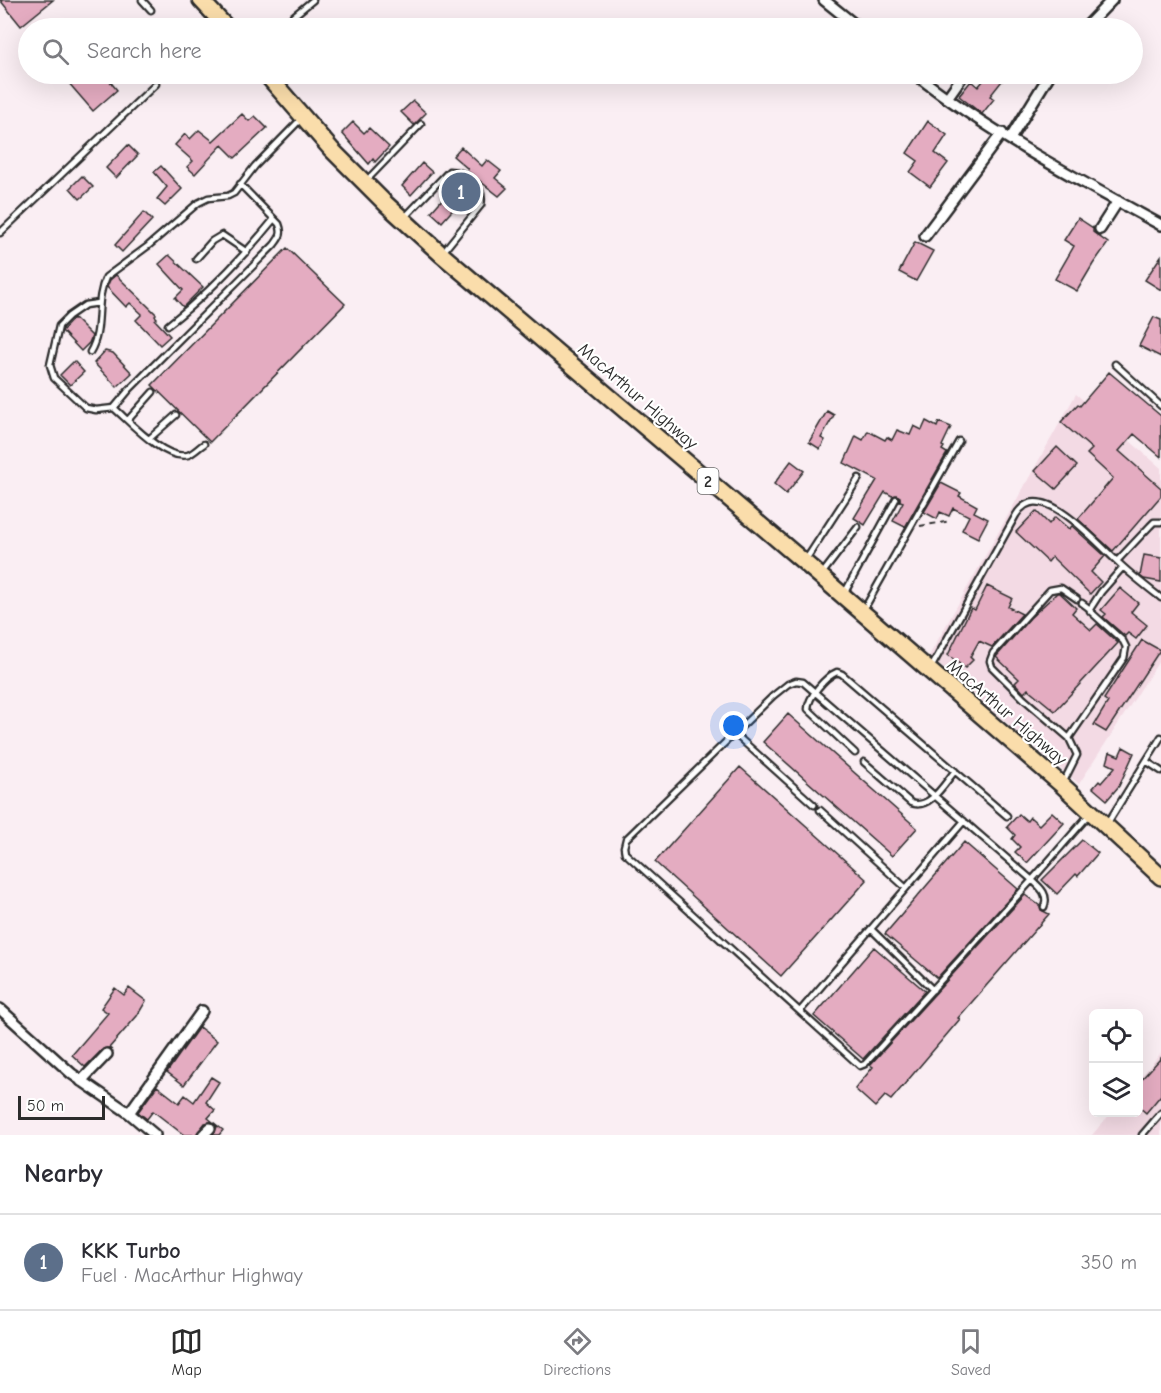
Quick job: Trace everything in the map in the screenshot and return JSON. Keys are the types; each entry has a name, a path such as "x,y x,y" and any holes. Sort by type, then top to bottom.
{"highway":[{"path":"201,0 218,18"},
{"name":"MacArthur Highway","path":"275,84 364,183 441,255 804,562 1062,785 1161,876"}],"street":[{"path":"824,0 847,18"},
{"path":"1095,18 1112,0"},
{"path":"928,84 1006,136 1161,225"},
{"path":"947,98 957,84"},
{"path":"925,236 1006,136 1043,84"},
{"path":"1100,229 1118,201"},
{"path":"0,1009 33,1041 81,1081 129,1113 155,1135"},
{"path":"129,1113 202,1011"},
{"path":"81,1081 107,1054"}],"lane":[{"path":"142,0 151,10"},
{"path":"291,18 313,0"},
{"path":"0,233 156,84"},
{"path":"90,352 98,334 99,303 106,277 148,246 198,203 208,198 228,196 234,193 255,166 303,117"},
{"path":"364,183 421,124"},
{"path":"402,219 449,171 458,171 469,176 479,187 482,197 480,205 441,255"},
{"path":"99,303 85,305 59,326 50,365 54,378 86,408 96,410 114,408 129,390 274,245 281,235 282,231 274,219 240,184"},
{"path":"168,325 247,252 274,219"},
{"path":"196,259 212,241 222,235 247,252"},
{"path":"1115,364 1161,406"},
{"path":"128,420 153,392"},
{"path":"114,408 166,451 181,455 190,454 204,444"},
{"path":"149,439 176,416"},
{"path":"862,613 959,441"},
{"path":"804,562 859,478"},
{"path":"843,596 896,499"},
{"path":"929,670 1022,506 1034,502 1055,507 1161,598"},
{"path":"1117,561 1149,526 1154,522 1161,522"},
{"path":"820,576 858,527"},
{"path":"1090,609 1101,592 1123,567"},
{"path":"1062,785 1077,755 1069,738 1024,699 992,667 990,661 993,653 1050,590 1061,588 1090,609 1123,641 1126,647 1124,658 1069,738"},
{"path":"855,753 808,709 808,701 833,674 842,674 1007,816"},
{"path":"1044,907 1046,897 1032,880 800,681 788,684 626,839 624,846 625,853 860,1066 865,1064 933,990 1032,880 1090,813"},
{"path":"735,734 814,805"},
{"path":"1106,826 1161,737"},
{"path":"1146,761 1161,771"},
{"path":"864,762 911,803 918,805 924,805 934,797 955,771"},
{"path":"820,810 906,888"},
{"path":"800,1011 964,822"},
{"path":"871,929 933,990"},
{"path":"1142,1135 1161,1113"}],"path":[{"path":"908,530 951,521"}],"shaded area":[{"path":"1076,394 1161,468 1161,658 1079,784 929,656"},
{"path":"1161,1053 1161,1135 1092,1135 1108,1117 1143,1117 1143,1074"}],"building":[{"path":"0,0 53,0 31,18 18,18 18,22"},
{"path":"70,84 112,84 117,90 93,111"},
{"path":"969,84 978,87 981,84 1000,84 990,96 994,99 982,114 959,96"},
{"path":"413,101 426,113 414,125 401,112"},
{"path":"242,114 249,121 255,116 267,128 235,158 222,145 195,174 187,167 193,161 175,145 185,134 190,139 199,130 213,141"},
{"path":"928,121 947,135 935,153 948,163 930,187 910,172 918,161 907,153"},
{"path":"353,122 364,133 369,128 389,147 375,162 373,159 369,164 342,133"},
{"path":"128,145 138,155 116,178 106,168"},
{"path":"461,147 482,166 487,160 501,171 495,178 507,188 499,196 467,171 468,169 453,156"},
{"path":"422,163 432,172 411,195 402,186"},
{"path":"161,166 182,189 165,206 157,199 167,187 154,172"},
{"path":"82,176 93,187 80,199 70,188"},
{"path":"461,178 473,187 442,222 431,212"},
{"path":"144,212 152,220 122,252 115,245"},
{"path":"1078,218 1093,228 1093,232 1108,243 1077,291 1055,279 1074,246 1064,240"},
{"path":"915,242 933,251 916,281 899,272"},
{"path":"287,248 345,304 210,442 152,385"},
{"path":"169,255 203,287 183,307 175,298 183,290 159,264"},
{"path":"1161,256 1161,290 1145,280"},
{"path":"116,275 156,314 155,320 170,336 160,345 136,320 142,314 130,303 126,307 107,287"},
{"path":"1154,317 1161,320 1161,357 1139,346"},
{"path":"74,318 92,336 81,351 62,331"},
{"path":"105,351 113,353 132,373 117,387 94,363"},
{"path":"74,361 84,372 70,385 60,375"},
{"path":"1109,372 1161,416 1161,457 1134,434 1119,451 1161,488 1161,496 1113,551 1078,519 1113,478 1087,454 1092,449 1061,422 1078,404 1080,406"},
{"path":"827,411 834,415 821,438 825,440 820,449 809,442"},
{"path":"926,421 937,427 939,422 951,427 942,446 944,447 942,450 947,453 905,527 893,521 903,502 900,501 900,497 885,492 865,525 854,518 877,480 844,463 856,436 863,440 868,431 885,440 887,437 892,440 897,430 910,435 914,426 922,430"},
{"path":"1057,447 1077,466 1056,489 1035,471"},
{"path":"791,461 804,471 786,494 774,484"},
{"path":"941,483 961,493 959,496 977,506 974,512 988,519 978,538 962,530 969,516 953,508 949,516 940,512 937,519 924,512"},
{"path":"1036,511 1049,524 1055,517 1069,529 1072,526 1105,556 1091,572 1101,582 1090,594 1052,557 1048,562 1016,532"},
{"path":"1144,555 1161,558 1161,582 1140,576"},
{"path":"987,586 1012,598 1008,607 1022,614 992,647 979,641 970,657 973,660 965,668 948,655 971,608 975,610"},
{"path":"1120,588 1138,603 1131,612 1147,625 1136,639 1128,633 1125,636 1103,617 1106,614 1101,610"},
{"path":"1057,593 1060,593 1076,608 1072,613 1091,630 1097,624 1118,643 1055,711 1028,689 1024,693 1015,683 1019,679 996,657 1030,618"},
{"path":"1142,640 1160,650 1106,732 1094,725 1108,702 1104,699"},
{"path":"788,714 917,828 892,856 763,742"},
{"path":"1123,747 1134,753 1119,786 1107,800 1093,788 1099,781 1101,783 1115,767 1107,763 1110,752 1119,756"},
{"path":"740,767 867,880 781,976 655,862"},
{"path":"1052,812 1064,823 1027,863 1015,852 1020,847 1012,839 1015,835 1007,827 1019,814 1027,821 1030,817 1039,825"},
{"path":"1082,840 1098,853 1078,876 1076,874 1057,894 1042,880"},
{"path":"964,842 1018,889 937,978 885,934"},
{"path":"1025,895 1040,906 1041,910 1049,914 958,1018 960,1019 891,1100 885,1096 875,1107 855,1089 873,1067 870,1065"},
{"path":"874,947 925,991 863,1059 814,1016"},
{"path":"115,988 124,995 129,988 146,1001 137,1016 109,1048 103,1049 85,1067 72,1055 108,1013 101,1008"},
{"path":"199,1027 217,1041 184,1085 167,1072"},
{"path":"1161,1058 1161,1095 1146,1113 1143,1110 1143,1078"},
{"path":"211,1077 219,1082 206,1102 215,1110 208,1118 223,1130 219,1135 213,1135 217,1127 212,1122 205,1123 196,1135 184,1135 153,1111 147,1119 138,1112 157,1086 179,1103 185,1095 194,1102"}],"place":[{"name":"KKK Turbo","path":"461,192"}]}
